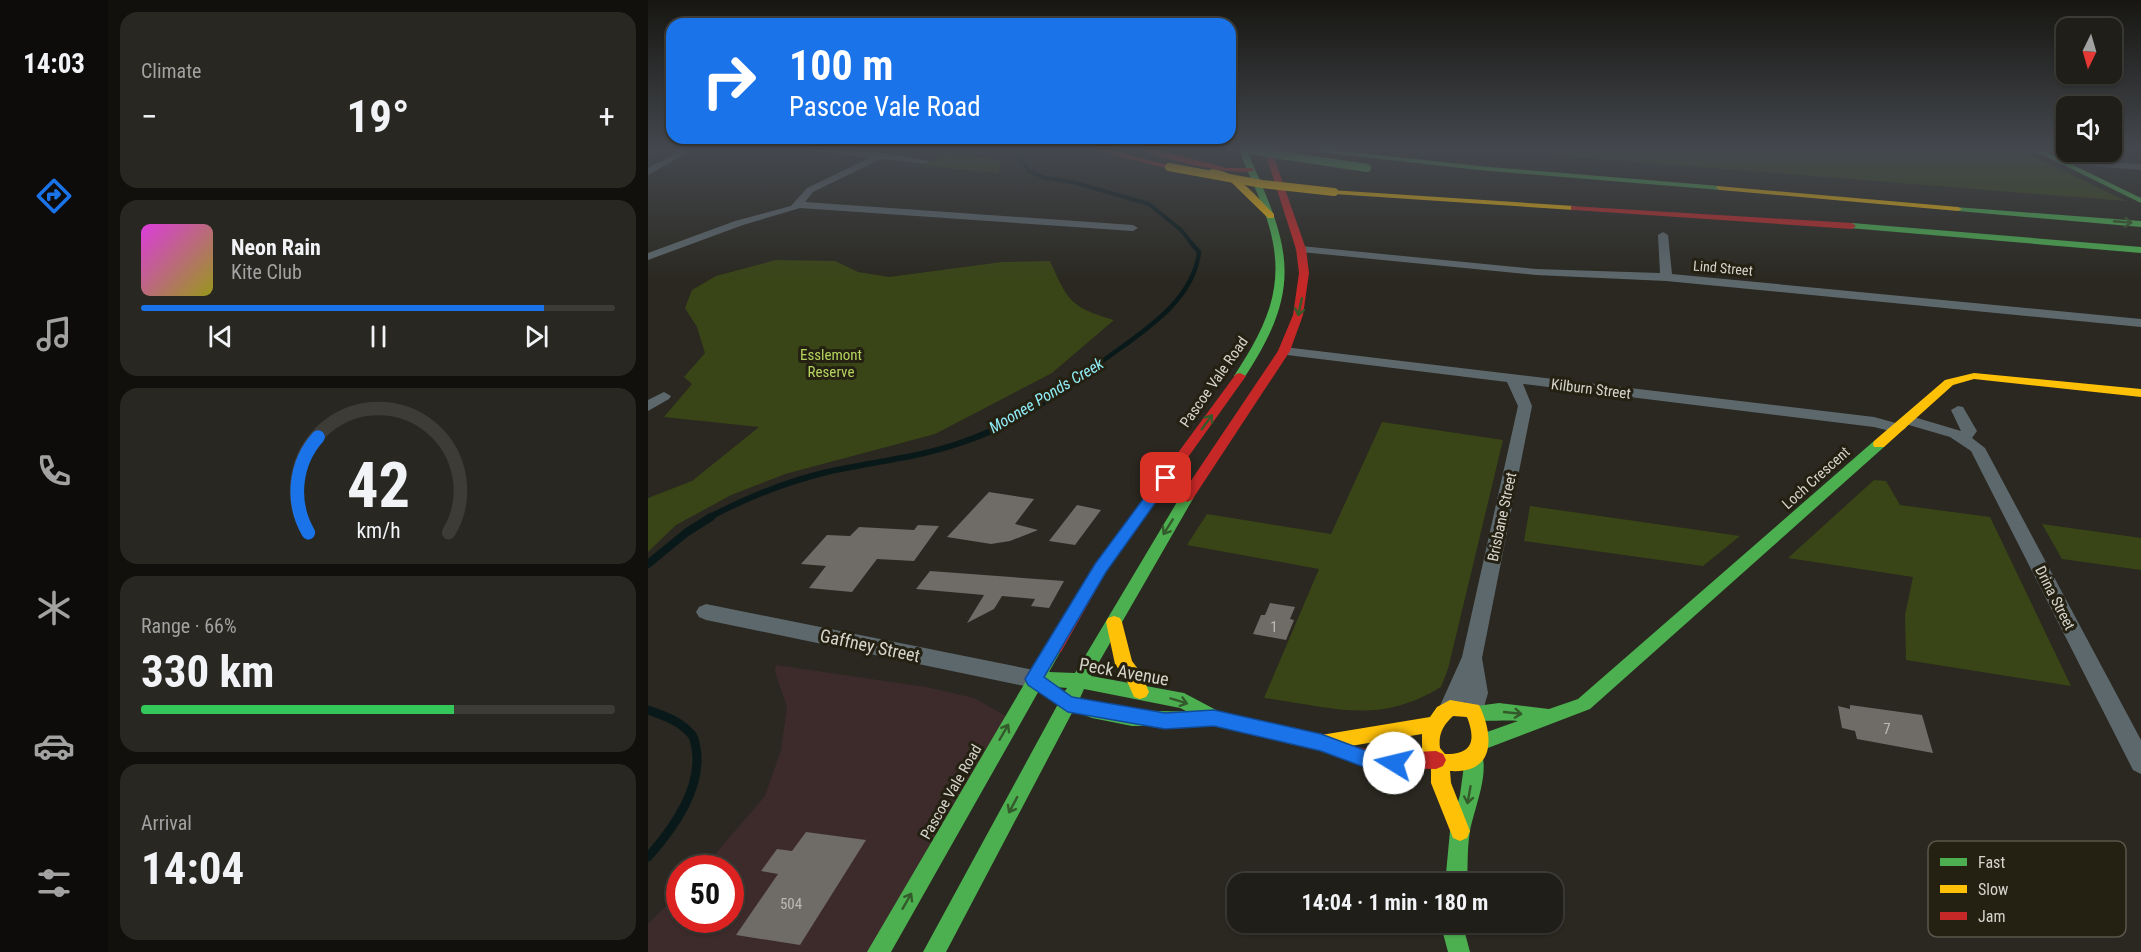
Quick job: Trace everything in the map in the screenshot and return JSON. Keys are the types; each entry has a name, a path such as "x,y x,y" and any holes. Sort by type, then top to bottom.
{"main road":[{"path":"1248,193 1271,216"},
{"name":"Pascoe Vale Road","path":"878,952 1034,679 1101,568 1249,363 1269,330 1280,294 1281,250 1271,216 1261,193"},
{"path":"934,952 1080,681 1166,529 1284,351 1298,315 1302,295 1301,249 1283,193"},
{"path":"1357,193 1855,225 2141,250"},
{"path":"1636,193 1701,201"},
{"path":"1779,193 2141,224"},
{"path":"2126,193 2141,201"},
{"path":"1735,204 2141,241"},
{"name":"Loch Crescent","path":"1480,743 1584,704 1949,381 1974,376 2141,393"},
{"path":"1114,622 1124,664 1135,678 1140,692"},
{"name":"Peck Avenue","path":"1034,679 1080,681 1184,701 1214,718 1321,743 1364,759 1414,767 1438,761"},
{"name":"Peck Avenue","path":"1034,679 1068,704 1165,721 1214,718"},
{"path":"1438,761 1459,762 1474,758 1478,754 1479,723 1474,711 1450,708 1441,714 1434,724 1430,745 1438,761 1445,795 1460,831"},
{"name":"Loch Crescent","path":"1474,711 1552,716"},
{"name":"Peck Avenue","path":"1321,743 1434,724"},
{"path":"1457,873 1460,831 1470,795 1474,758"},
{"path":"1428,788 1445,795"},
{"path":"1454,933 1459,952"}],"street":[{"path":"799,205 807,193"},
{"path":"648,257 740,223 799,205 1133,228"},
{"path":"1663,235 1666,277"},
{"name":"Lind Street","path":"1301,249 1536,272 1666,277 2141,323"},
{"name":"Kilburn Street","path":"1284,351 1862,421 1903,424"},
{"name":"Brisbane Street","path":"1450,708 1472,657 1525,406 1520,390 1512,379"},
{"path":"648,407 664,396"},
{"path":"1958,411 1969,431 1964,438"},
{"name":"Drina Street","path":"1903,424 1964,438 1974,444 2141,763"},
{"name":"Gaffney Street","path":"706,612 1034,679"},
{"name":"Brisbane Street","path":"1472,657 1477,693 1474,711"}],"shaded area":[{"path":"776,665 926,687 974,698 1008,717 880,952 648,952 648,924 666,906 666,933 744,933 744,855 714,855 765,796 781,750 787,707 775,672"}],"green space":[{"path":"2031,193 2110,193 2126,201"},
{"name":"Esslemont Reserve","path":"776,260 835,261 858,272 889,277 1002,262 1050,261 1061,285 1072,301 1088,311 1114,320 1052,373 935,434 785,474 731,495 676,525 648,552 648,498 692,481 759,427 664,417 692,384 684,377 705,353 697,327 685,308 692,290 716,276"},
{"path":"1382,422 1503,440 1448,669 1441,687 1418,699 1375,710 1333,709 1264,698 1319,569 1187,545 1207,514 1331,534"},
{"path":"1874,480 1886,481 1900,505 1990,517 2071,686 1906,660 1905,615 1913,577 1788,558"},
{"path":"1530,506 1740,536 1703,566 1524,541"},
{"path":"2042,524 2141,538 2141,570 2062,559"}],"building":[{"path":"989,492 1034,499 1015,524 1038,530 1010,541 991,544 947,537"},
{"path":"1077,505 1101,510 1075,545 1049,541"},
{"path":"918,525 939,526 914,561 877,559 852,592 809,588 826,566 801,564 827,535 850,536 859,527 914,530"},
{"path":"930,571 1064,581 1049,608 1031,606 1035,599 1002,596 994,609 967,623 984,595 916,589"},
{"path":"1270,603 1295,607 1290,619 1294,620 1286,640 1253,634 1261,615 1265,615"},
{"path":"1850,705 1922,715 1933,753 1857,739 1855,731 1842,728 1838,706 1850,709"},
{"path":"806,832 866,840 800,945 736,935 744,933 744,923 778,874 761,871 777,849 792,851"}],"waterway":[{"name":"Moonee Ponds Creek","path":"1112,193 1149,204 1181,230 1193,245"},
{"name":"Moonee Ponds Creek","path":"1096,366 1160,318 1186,288 1199,252 1192,244"},
{"name":"Moonee Ponds Creek","path":"708,518 751,497 796,481 827,472 944,448 979,436 1032,410 1098,364"},
{"name":"Moonee Ponds Creek","path":"648,564 687,532 711,517"},
{"name":"Moonee Ponds Creek","path":"648,710 677,723 692,735 697,763 695,778 684,807 667,834 648,857"}],"traffic: fast":[{"path":"1240,376 1260,344 1273,316 1280,289 1281,264 1277,238 1261,193"},
{"path":"2126,193 2141,201"},
{"path":"1958,209 2141,224"},
{"path":"1852,226 2141,250"},
{"path":"1480,743 1584,704 1879,444"},
{"path":"934,952 1093,656 1187,497"},
{"path":"878,952 1055,647"},
{"path":"1034,679 1080,681 1184,701 1214,718 1321,743 1342,751"},
{"path":"1054,694 1072,703 1111,715 1152,719 1214,718"},
{"path":"1475,713 1499,711 1544,715"},
{"path":"1457,873 1460,831 1470,795 1474,758"},
{"path":"1454,933 1459,952"}],"traffic: slow":[{"path":"1248,193 1271,216"},
{"path":"1355,193 1574,208"},
{"path":"1782,193 1958,209"},
{"path":"1879,444 1949,382 1974,376 2141,393"},
{"path":"1114,622 1124,664 1135,678 1140,692"},
{"path":"1450,708 1473,710 1478,721 1481,742 1478,750 1466,761 1442,762 1431,750 1433,727 1450,708"},
{"path":"1321,743 1434,724"},
{"path":"1440,762 1441,783 1460,831"}],"traffic: jam":[{"path":"1187,497 1284,351 1298,315 1304,273 1301,249 1282,193"},
{"path":"1574,208 1852,226"},
{"path":"1055,647 1101,568 1240,376"},
{"path":"1342,751 1365,758 1388,761 1436,760"}],"route":[{"path":"1166,478 1101,568 1034,679 1068,704 1165,721 1214,718 1321,743 1364,759 1394,763"}]}
